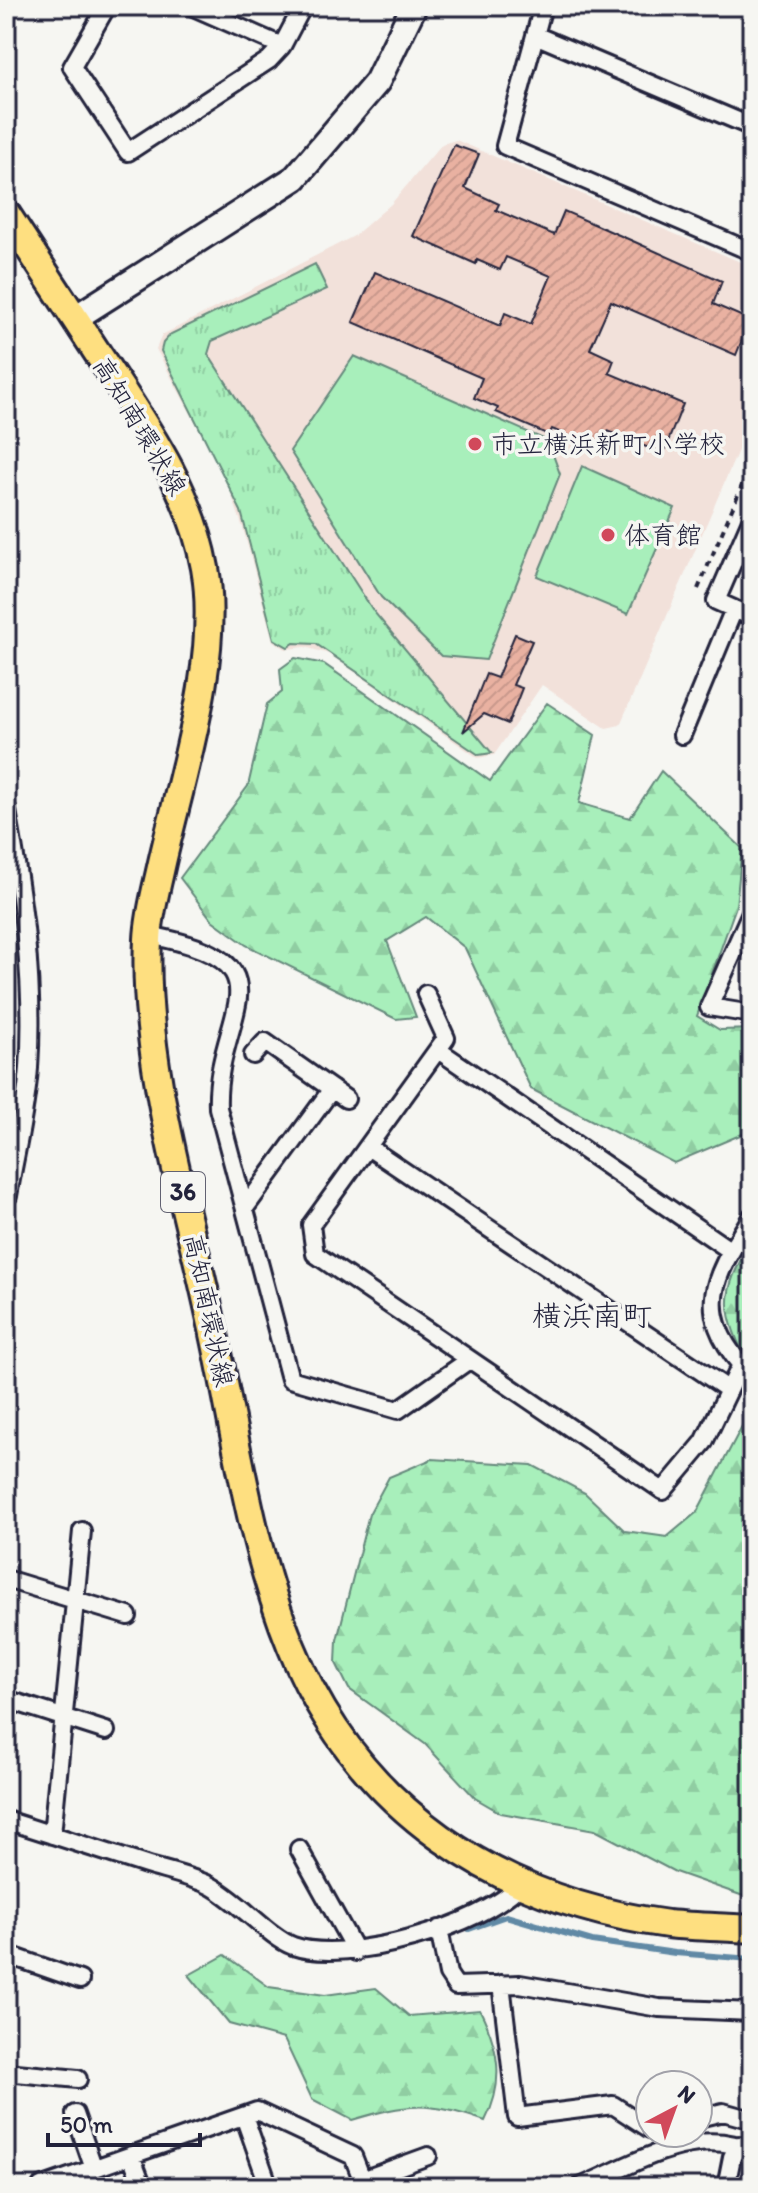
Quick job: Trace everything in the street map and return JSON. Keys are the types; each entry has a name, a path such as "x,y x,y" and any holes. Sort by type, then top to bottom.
{"main road":[{"name":"高知南環状線","path":"6,213 158,446 182,491 195,528 208,596 208,638 201,686 148,935 150,1019 168,1121 264,1564 291,1646 319,1703 388,1797 455,1851 521,1884 615,1913 655,1921 752,1929"}],"street":[{"path":"107,6 72,67 128,152 269,60 282,46 303,6"},
{"path":"191,6 282,46"},
{"path":"75,318 295,178 377,82 414,6"},
{"path":"543,6 505,146 752,252"},
{"path":"535,35 752,127"},
{"path":"752,518 716,601 752,617"},
{"path":"682,735 734,609"},
{"path":"6,805 23,898 30,975 29,1070 7,1200"},
{"path":"752,910 709,1007 752,1014"},
{"path":"148,935 191,943 213,952 228,965 236,983 239,1005 217,1082 218,1108 290,1379 398,1410 469,1360"},
{"path":"426,994 446,1038 311,1225 315,1254 663,1491 704,1442 741,1365 716,1330 712,1312 716,1282 752,1216"},
{"path":"253,1055 265,1042 346,1099"},
{"path":"438,1050 731,1251"},
{"path":"245,1208 332,1089"},
{"path":"368,1147 729,1390"},
{"path":"52,1835 82,1531"},
{"path":"6,1579 128,1616"},
{"path":"6,1699 106,1731"},
{"path":"6,1820 209,1885 246,1908 290,1945 321,1952 356,1952 439,1929 507,1900 521,1884"},
{"path":"299,1849 356,1952"},
{"path":"439,1929 448,1974 456,1986 501,1984 659,2008 752,2012"},
{"path":"6,1954 80,1980"},
{"path":"501,1984 517,2117 613,2105 634,2119"},
{"path":"6,2072 78,2079"},
{"path":"45,2186 257,2111 353,2156 363,2184 428,2156"},
{"path":"714,2114 723,2112 752,2120"},
{"path":"75,2114 94,2169"},
{"path":"244,2116 269,2187"},
{"path":"580,2187 665,2151 716,2140 746,2148"},
{"path":"726,2187 732,2157 746,2148"},
{"path":"131,2155 143,2187"}],"path":[{"path":"698,589 752,462"}],"shaded area":[{"name":"市立横浜新町小学校","path":"456,140 752,267 752,418 620,725 606,728 542,685 494,755 478,758 329,654 305,647 286,649 273,641 243,528 226,479 156,349 162,335 354,236 391,204 442,144"}],"green space":[{"path":"315,264 327,289 212,341 208,354 374,612 492,753 479,755 316,644 294,643 288,647 274,639 241,511 161,351 171,334"},
{"path":"354,356 548,441 560,474 486,660 441,656 381,597 290,451"},
{"name":"体育館","path":"582,466 675,508 628,614 537,576"},
{"path":"295,658 324,664 490,781 547,703 595,735 579,803 630,818 661,771 742,848 736,906 697,1016 720,1030 752,1029 752,1130 674,1163 531,1089 465,948 426,917 387,941 416,1017 396,1019 246,945 212,920 180,878 248,786 267,704 282,692 280,669"},
{"path":"752,1240 752,1373 735,1335 728,1306 733,1278"},
{"path":"752,1407 752,1899 675,1872 595,1830 501,1813 475,1798 425,1744 349,1689 336,1663 337,1640 369,1514 389,1477 432,1459 532,1465 585,1493 625,1531 667,1537 697,1512"},
{"path":"225,1955 269,1987 325,1995 376,1988 409,2016 480,2010 492,2038 497,2065 495,2093 485,2121 433,2107 388,2110 352,2120 312,2099 284,2039 229,2024 189,1975"}],"water":[{"path":"6,879 13,936 15,993 6,1108"}],"building":[{"path":"454,145 479,154 465,188 499,204 496,210 554,235 564,211 722,281 713,304 750,320 736,355 611,301 590,349 614,360 609,373 683,404 663,454 608,431 600,449 552,429 549,435 496,412 498,408 474,398 482,378 353,322 375,272 500,326 505,313 531,324 551,276 506,257 500,270 477,260 476,264 413,236"},
{"path":"515,634 532,641 513,685 522,688 508,724 484,714 463,732 486,674 497,678"}],"waterway":[{"path":"469,1929 506,1916 592,1941 675,1953 752,1959"}],"place":[{"name":"市立横浜新町小学校","path":"475,444"},
{"name":"体育館","path":"608,535"}],"district":[{"name":"横浜南町","path":"592,1316"}]}
